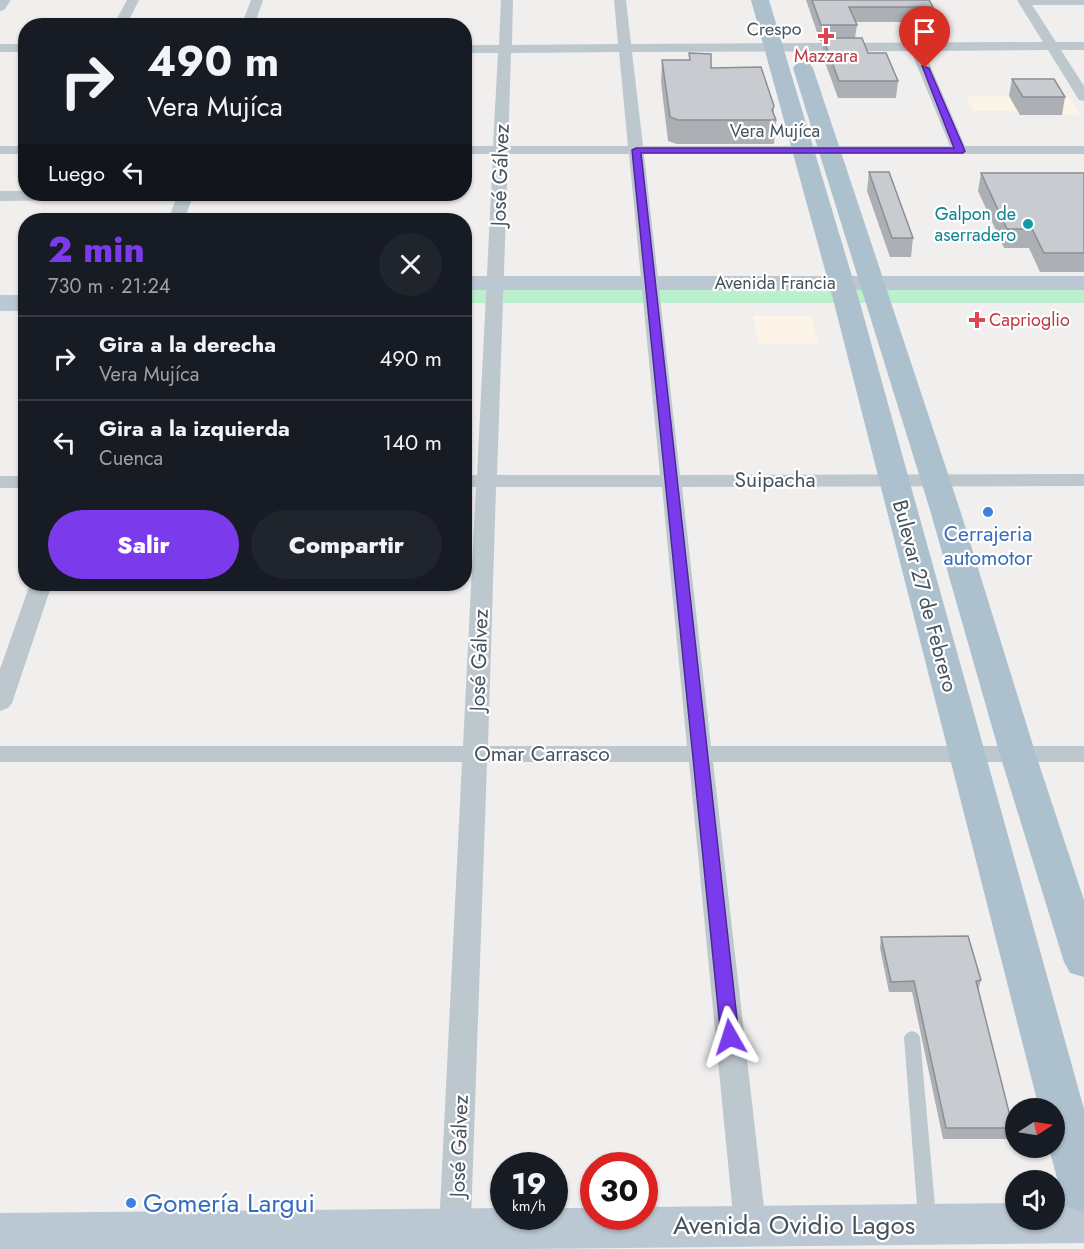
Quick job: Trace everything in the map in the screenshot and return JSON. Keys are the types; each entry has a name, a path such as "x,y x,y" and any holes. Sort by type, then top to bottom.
{"main road":[{"name":"Bulevar 27 de Febrero","path":"760,0 844,293 1084,1193"},
{"name":"Bulevar 27 de Febrero","path":"793,37 935,480 1018,755 1084,962"},
{"path":"0,283 18,283"},
{"name":"Avenida Francia","path":"472,285 495,293 875,293 1084,283"},
{"name":"Avenida Francia","path":"472,301 495,293"},
{"name":"Avenida Francia","path":"875,293 1084,303"},
{"path":"0,303 18,303"},
{"name":"Avenida Ovidio Lagos","path":"0,1234 65,1241 455,1239 750,1225 1084,1223"}],"street":[{"path":"0,7 5,0"},
{"path":"123,18 133,0"},
{"path":"250,18 257,0"},
{"name":"José Gálvez","path":"455,1239 475,754 476,481 495,293 507,0"},
{"path":"620,0 750,1225"},
{"path":"1023,1 1084,1"},
{"path":"1023,1 1083,95"},
{"name":"Crespo","path":"472,49 774,47 793,37 916,47 1084,46"},
{"path":"916,47 960,151"},
{"path":"0,48 18,48"},
{"path":"0,150 18,150"},
{"name":"Vera Mujíca","path":"472,150 1084,150"},
{"path":"0,196 18,196"},
{"name":"Suipacha","path":"476,481 1084,480"},
{"path":"0,482 18,482"},
{"path":"0,703 39,591"},
{"name":"Omar Carrasco","path":"0,754 1084,754"}],"lane":[{"path":"912,1037 927,1224"}],"shaded area":[{"path":"966,96 1069,97 1080,115 1020,115 1017,111 973,111"},
{"path":"753,316 811,316 818,344 759,344"}],"green space":[{"path":"472,283 1084,283 1084,303 472,303"}],"building":[{"path":"812,0 929,0 933,7 849,7 857,25 821,25"},
{"path":"823,38 862,38 868,53 886,53 898,81 839,81"},
{"path":"689,53 711,54 711,68 761,67 774,106 772,110 776,120 678,120 670,117 662,60 690,60"},
{"path":"1012,79 1054,79 1065,97 1023,97"},
{"path":"869,172 889,172 913,238 892,238"},
{"path":"981,173 1084,173 1084,253 1044,253 1032,229 1007,229"},
{"path":"968,936 981,980 976,981 1005,1098 1005,1128 946,1128 914,981 891,982 881,937"}],"place":[{"name":"Mazzara","path":"826,36"},
{"name":"Galpon de aserradero","path":"1028,224"},
{"name":"Caprioglio","path":"977,320"},
{"name":"Cerrajeria automotor","path":"988,512"},
{"name":"Gomería Largui","path":"131,1203"}],"route":[{"path":"730,1037 636,150 960,151 925,68"}]}
